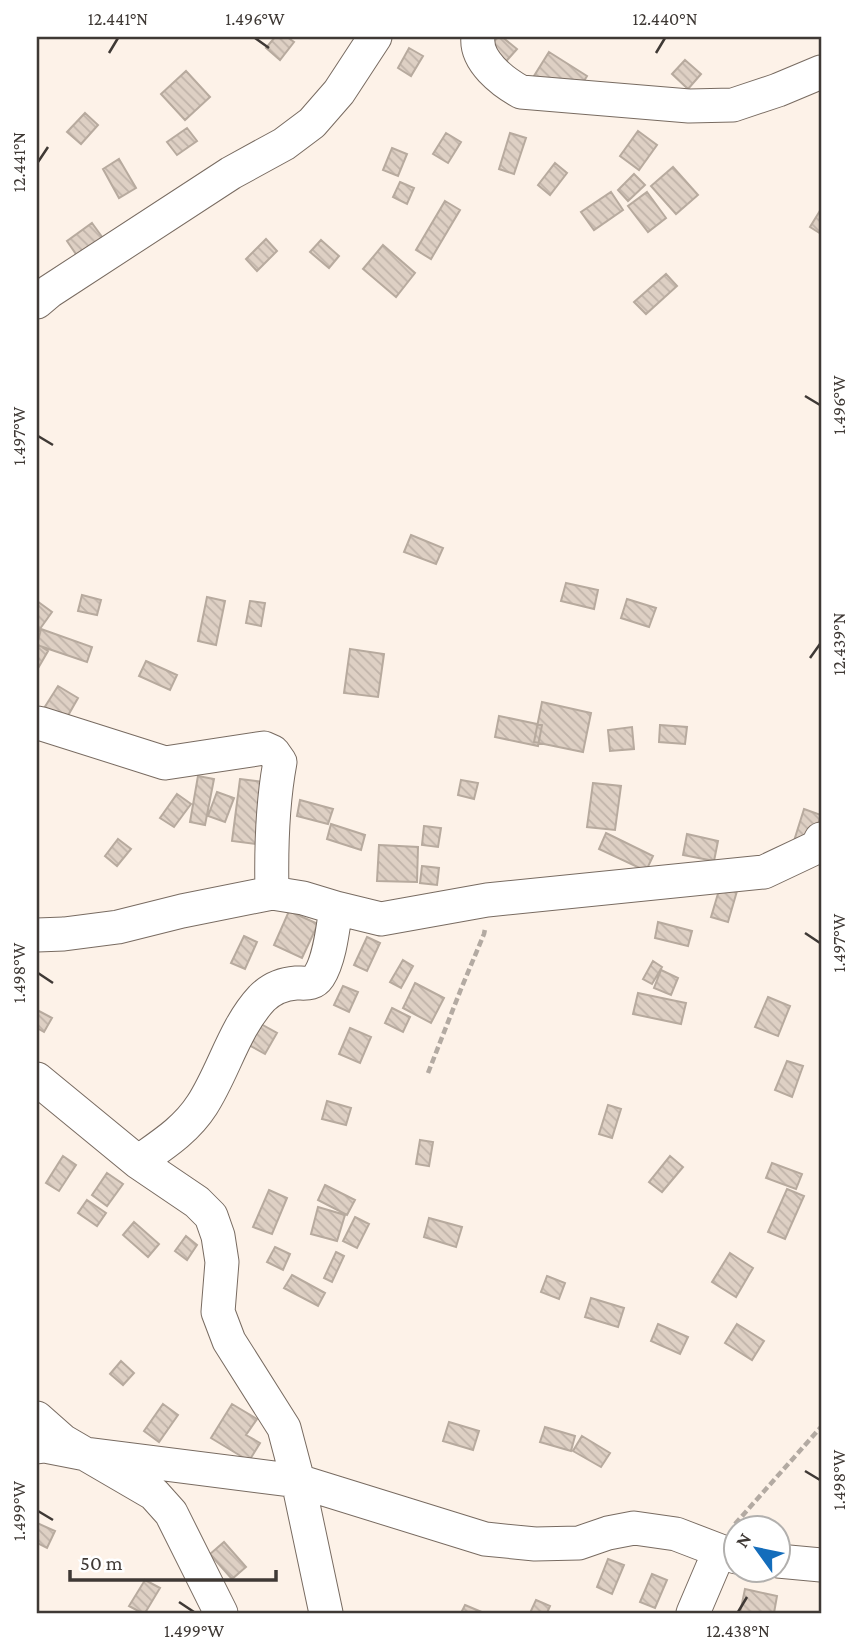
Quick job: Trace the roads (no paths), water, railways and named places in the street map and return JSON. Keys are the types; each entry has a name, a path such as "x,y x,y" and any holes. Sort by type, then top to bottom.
{"street":[{"path":"37,302 231,173 284,144 312,122 339,92 375,37"},
{"path":"478,37 477,43 487,64 505,82 521,92 689,106 733,105 821,72"},
{"path":"37,723 165,763 264,748 273,752 280,762 271,858 272,893"},
{"path":"37,935 118,927 272,893 303,898 381,919 487,901 764,872 820,845"},
{"path":"138,1162 186,1126 203,1105 247,1019 262,998 274,988 295,983 308,984 318,978 331,940 336,908"},
{"path":"37,1079 138,1162 197,1202 211,1216 218,1236 222,1262 218,1312 229,1341 284,1428 326,1613"},
{"path":"37,1418 63,1441 155,1494 171,1513 221,1613"},
{"path":"37,1447 298,1481 485,1539 535,1544 579,1543 634,1528 676,1534 722,1553"},
{"path":"792,1562 821,1565"},
{"path":"693,1613 722,1564"}]}
